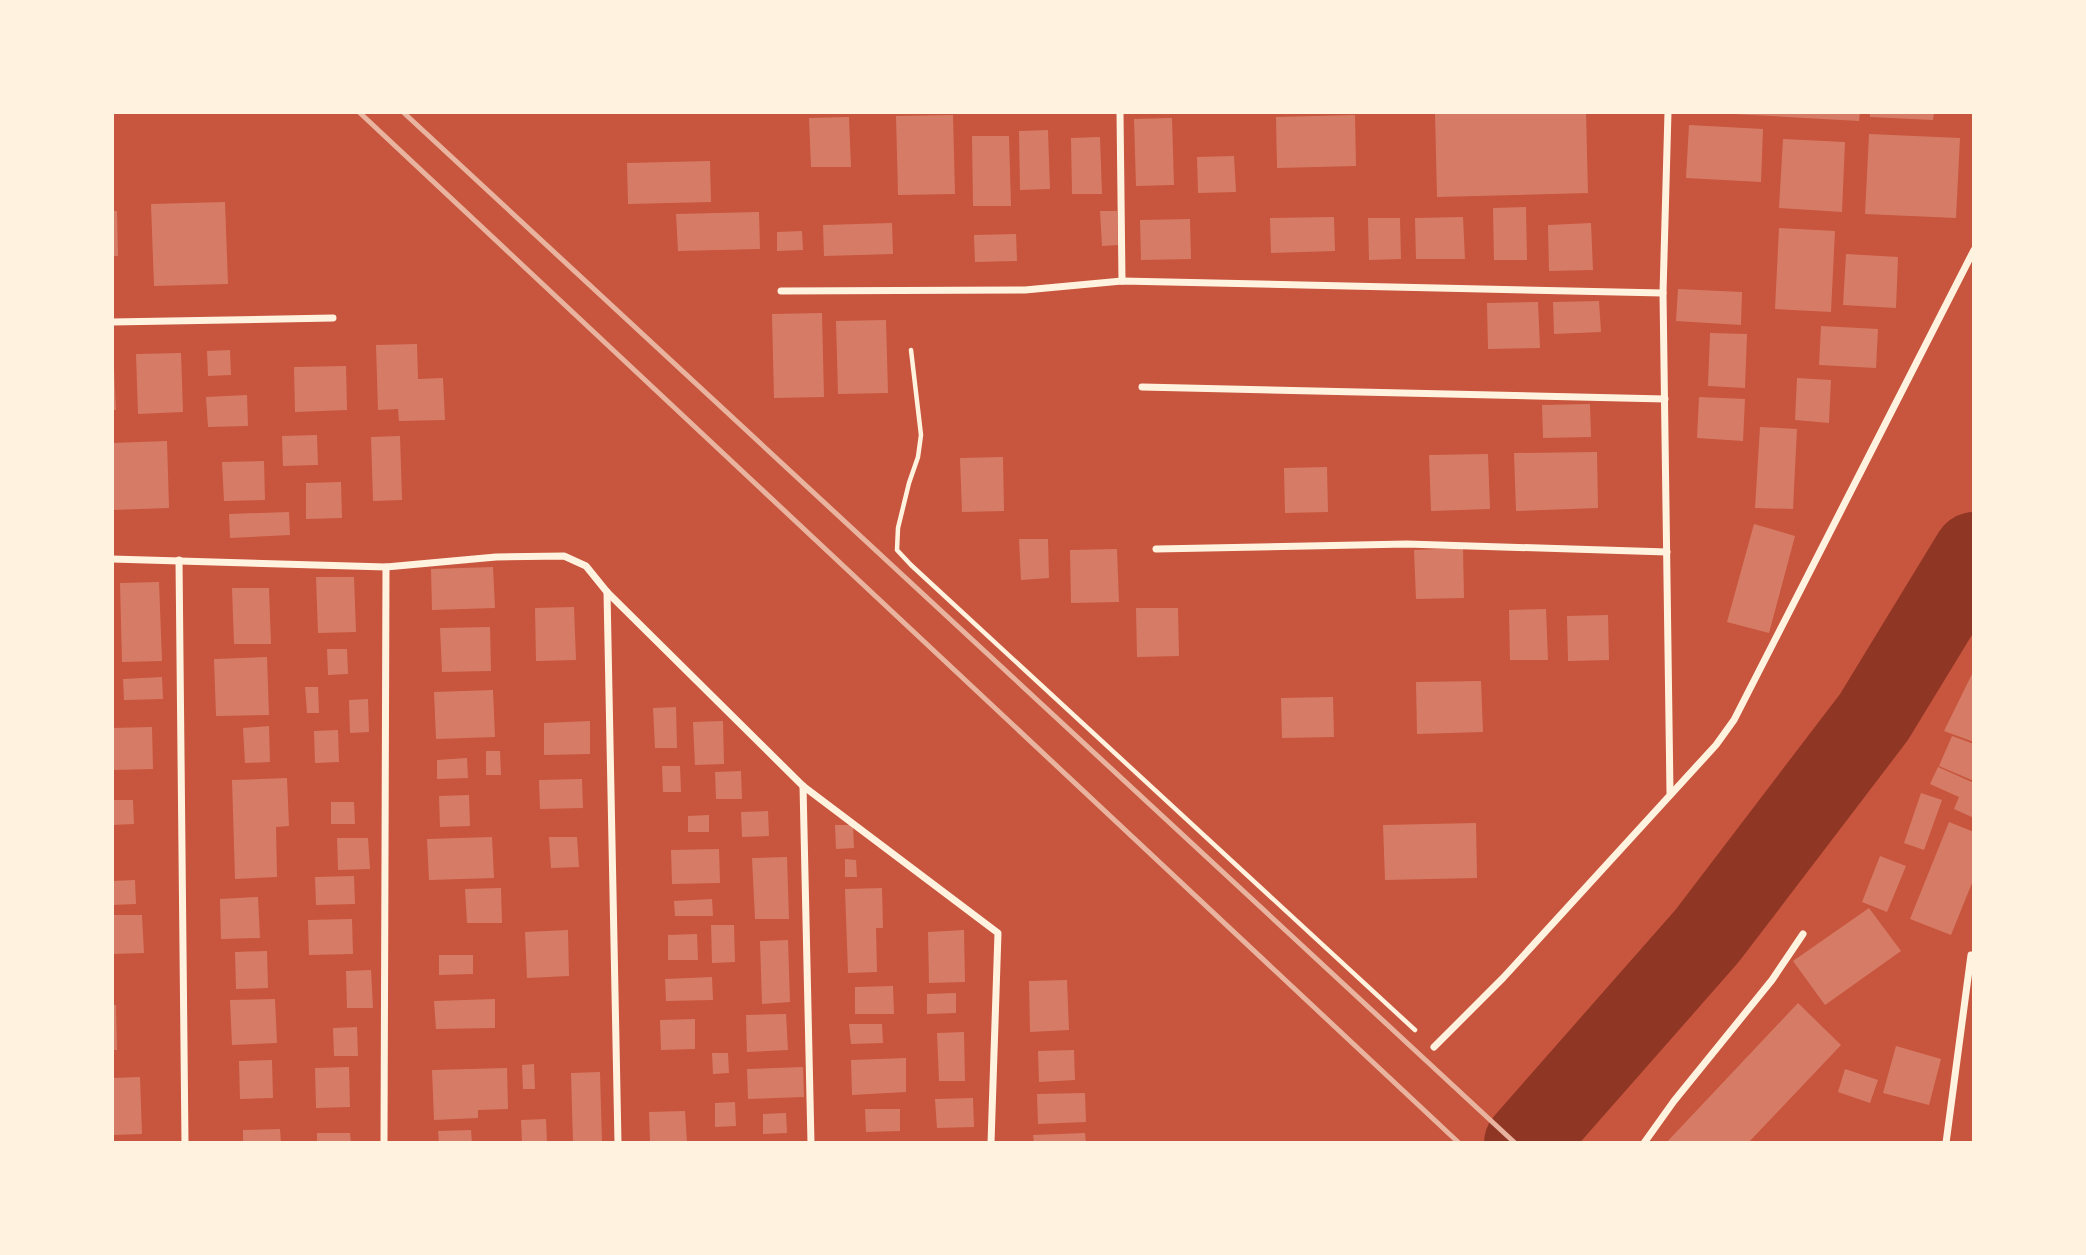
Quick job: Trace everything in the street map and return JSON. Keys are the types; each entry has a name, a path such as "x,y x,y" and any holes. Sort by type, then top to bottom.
{"street":[{"path":"1121,112 1122,281"},
{"path":"1668,112 1664,293 1670,793"},
{"path":"1434,1047 1503,978 1716,745 1734,720 1974,250"},
{"path":"781,290 1025,290 1122,281 1664,293"},
{"path":"112,322 333,318"},
{"path":"1142,387 1665,399"},
{"path":"1156,549 1407,544 1667,552"},
{"path":"112,559 386,567 496,557 564,556 586,566 607,592 803,786 998,933 991,1143"},
{"path":"179,560 185,1143"},
{"path":"384,1143 386,567"},
{"path":"607,592 618,1143"},
{"path":"803,786 811,1143"},
{"path":"1644,1143 1674,1101 1772,980 1803,934"},
{"path":"1946,1143 1971,955"}],"path":[{"path":"911,350 921,435 918,457 898,528 897,550 1434,1047"}],"building":[{"path":"1435,112 1586,112 1588,193 1437,197"},
{"path":"1734,112 1860,112 1859,121"},
{"path":"1870,112 1934,112 1933,120 1870,117"},
{"path":"953,115 955,194 898,195 896,116"},
{"path":"1355,115 1356,166 1277,168 1276,117"},
{"path":"849,117 851,167 811,167 809,118"},
{"path":"1172,118 1174,185 1136,186 1134,119"},
{"path":"1689,125 1763,129 1761,182 1686,178"},
{"path":"1048,130 1050,189 1020,190 1019,131"},
{"path":"1869,134 1960,138 1956,218 1865,214"},
{"path":"972,136 1009,136 1011,206 973,206"},
{"path":"1100,137 1102,194 1072,194 1071,138"},
{"path":"1783,139 1845,142 1842,212 1779,208"},
{"path":"1234,156 1236,192 1198,193 1197,157"},
{"path":"710,161 711,202 628,204 627,163"},
{"path":"225,202 228,284 154,286 151,204"},
{"path":"1526,207 1527,260 1494,260 1493,208"},
{"path":"112,211 117,211 118,256 112,256"},
{"path":"1100,211 1117,211 1118,245 1102,246"},
{"path":"759,212 760,249 678,251 676,214"},
{"path":"1334,217 1335,251 1271,253 1270,218"},
{"path":"1463,217 1465,259 1416,259 1415,218"},
{"path":"1368,218 1400,218 1401,259 1369,260"},
{"path":"1190,219 1191,259 1141,260 1140,220"},
{"path":"892,223 893,254 824,256 823,225"},
{"path":"1591,223 1593,270 1549,271 1548,225"},
{"path":"1779,228 1835,231 1831,312 1775,309"},
{"path":"802,231 803,250 777,251 777,232"},
{"path":"1016,234 1017,261 975,262 974,235"},
{"path":"1846,254 1898,257 1896,308 1843,305"},
{"path":"1678,289 1742,292 1741,325 1676,321"},
{"path":"1599,301 1601,332 1554,334 1553,302"},
{"path":"1538,302 1540,348 1488,349 1487,303"},
{"path":"822,313 824,397 774,398 772,314"},
{"path":"886,320 888,393 838,394 836,321"},
{"path":"1821,326 1878,329 1876,368 1819,365"},
{"path":"1710,333 1747,334 1745,388 1708,386"},
{"path":"417,344 418,379 443,378 445,420 399,421 398,409 378,410 376,345"},
{"path":"230,350 231,375 208,376 207,351"},
{"path":"181,353 183,412 138,414 136,354"},
{"path":"346,366 347,410 295,412 294,367"},
{"path":"114,367 116,410 112,410"},
{"path":"1797,378 1831,380 1829,423 1795,420"},
{"path":"247,395 248,426 208,427 206,397"},
{"path":"1699,397 1745,399 1743,441 1697,438"},
{"path":"1590,404 1591,437 1543,438 1542,405"},
{"path":"1760,427 1797,429 1793,509 1755,508"},
{"path":"317,435 318,465 283,466 282,436"},
{"path":"400,436 402,500 373,501 371,437"},
{"path":"167,441 169,508 112,510 112,443"},
{"path":"1597,452 1598,508 1516,511 1514,453"},
{"path":"1488,454 1490,509 1431,511 1429,455"},
{"path":"1003,457 1004,511 962,512 960,458"},
{"path":"264,461 265,500 224,501 222,462"},
{"path":"1327,467 1328,512 1285,513 1284,468"},
{"path":"341,482 342,518 306,519 306,483"},
{"path":"289,512 290,535 230,538 229,514"},
{"path":"1754,524 1795,536 1769,633 1727,622"},
{"path":"1019,539 1048,539 1049,578 1021,580"},
{"path":"1463,548 1464,598 1416,599 1414,550"},
{"path":"1117,549 1119,602 1071,603 1070,550"},
{"path":"493,567 495,608 432,610 431,569"},
{"path":"316,577 354,577 356,632 318,633"},
{"path":"159,582 162,661 122,662 120,583"},
{"path":"232,588 269,588 271,644 234,644"},
{"path":"574,607 576,660 536,661 535,608"},
{"path":"1136,608 1178,608 1179,656 1137,657"},
{"path":"1546,609 1548,660 1510,660 1509,610"},
{"path":"1608,615 1609,660 1568,661 1567,616"},
{"path":"490,627 491,671 442,672 440,628"},
{"path":"327,649 347,649 348,674 328,675"},
{"path":"267,657 269,715 216,716 214,659"},
{"path":"1974,670 1974,742 1944,731"},
{"path":"162,677 163,699 124,700 123,679"},
{"path":"1481,681 1483,732 1417,734 1416,682"},
{"path":"305,687 318,687 319,713 307,713"},
{"path":"493,690 495,737 436,739 434,692"},
{"path":"1333,697 1334,737 1282,738 1281,698"},
{"path":"368,699 369,732 350,733 349,700"},
{"path":"676,707 677,748 655,748 653,708"},
{"path":"590,721 590,754 544,755 544,723"},
{"path":"723,721 724,764 695,765 693,722"},
{"path":"269,726 270,762 245,763 243,728"},
{"path":"152,727 153,769 112,770 112,728"},
{"path":"338,730 339,762 315,763 314,731"},
{"path":"1952,736 1974,744 1974,781 1939,766"},
{"path":"486,751 500,751 501,775 486,775"},
{"path":"467,758 468,778 437,779 437,760"},
{"path":"662,766 680,766 681,792 663,792"},
{"path":"1938,767 1974,783 1974,818 1954,809 1959,797 1930,784"},
{"path":"741,771 742,799 716,799 715,772"},
{"path":"287,778 289,826 276,827 277,877 235,879 232,780"},
{"path":"582,779 583,808 540,809 539,780"},
{"path":"1921,793 1942,800 1924,850 1904,843"},
{"path":"469,795 470,826 440,827 439,796"},
{"path":"112,800 133,800 134,824 112,825"},
{"path":"331,802 354,802 355,824 331,824"},
{"path":"768,811 769,836 742,837 741,812"},
{"path":"709,815 709,832 688,832 688,816"},
{"path":"1949,822 1974,832 1974,878 1951,935 1910,919"},
{"path":"1476,823 1477,878 1385,880 1383,825"},
{"path":"835,825 853,825 854,848 836,849"},
{"path":"492,837 494,878 429,880 427,839"},
{"path":"549,837 577,837 579,867 551,868"},
{"path":"337,838 368,838 370,869 338,870"},
{"path":"719,849 720,883 672,884 671,850"},
{"path":"1880,856 1906,866 1887,912 1862,902"},
{"path":"787,857 789,919 755,919 752,858"},
{"path":"845,859 856,860 857,877 845,877"},
{"path":"354,876 355,904 316,905 315,877"},
{"path":"135,880 136,904 112,905 112,881"},
{"path":"501,888 502,923 467,923 465,889"},
{"path":"882,888 883,928 876,928 877,972 848,973 845,889"},
{"path":"258,897 260,938 221,939 220,899"},
{"path":"712,899 713,916 675,916 674,901"},
{"path":"1869,908 1901,951 1825,1005 1793,961"},
{"path":"112,915 142,915 144,953 113,954"},
{"path":"352,919 353,954 309,955 308,920"},
{"path":"711,925 734,925 735,962 712,963"},
{"path":"568,930 569,976 527,978 525,932"},
{"path":"964,930 965,982 929,983 928,932"},
{"path":"697,934 698,960 668,960 668,935"},
{"path":"788,940 790,1002 762,1004 760,941"},
{"path":"267,951 268,988 236,989 235,952"},
{"path":"439,955 473,955 473,974 439,975"},
{"path":"371,970 373,1008 347,1008 346,971"},
{"path":"712,977 713,1000 666,1001 665,979"},
{"path":"1067,980 1069,1030 1030,1032 1029,981"},
{"path":"893,986 894,1014 855,1014 855,987"},
{"path":"956,993 956,1013 927,1014 927,994"},
{"path":"275,999 277,1043 232,1045 230,1000"},
{"path":"495,999 495,1028 436,1029 434,1001"},
{"path":"1798,1003 1841,1045 1748,1143 1666,1143"},
{"path":"112,1005 116,1005 117,1050 112,1050"},
{"path":"786,1014 788,1050 747,1052 746,1015"},
{"path":"695,1019 695,1049 661,1050 660,1020"},
{"path":"849,1024 882,1024 883,1043 851,1044"},
{"path":"357,1027 358,1056 334,1056 333,1028"},
{"path":"964,1032 965,1081 939,1081 937,1033"},
{"path":"1896,1046 1941,1059 1929,1105 1883,1093"},
{"path":"1074,1050 1075,1080 1039,1082 1038,1051"},
{"path":"712,1053 728,1053 729,1073 713,1074"},
{"path":"906,1058 906,1092 852,1095 851,1060"},
{"path":"272,1060 273,1098 240,1099 239,1061"},
{"path":"534,1064 535,1089 523,1089 522,1065"},
{"path":"349,1067 350,1107 316,1108 315,1068"},
{"path":"803,1067 804,1097 748,1099 747,1069"},
{"path":"507,1068 508,1109 478,1110 478,1118 434,1120 432,1070"},
{"path":"1845,1069 1878,1080 1870,1103 1838,1092"},
{"path":"600,1072 602,1143 573,1143 571,1073"},
{"path":"140,1077 142,1134 112,1135 112,1078"},
{"path":"1085,1093 1086,1122 1038,1124 1037,1094"},
{"path":"973,1098 974,1127 937,1128 935,1099"},
{"path":"735,1102 736,1126 715,1127 715,1103"},
{"path":"865,1109 900,1109 900,1131 866,1132"},
{"path":"685,1111 687,1143 650,1143 649,1112"},
{"path":"786,1113 787,1133 763,1134 763,1114"},
{"path":"546,1119 547,1143 522,1143 521,1120"},
{"path":"280,1129 281,1143 243,1143 243,1130"},
{"path":"471,1130 472,1143 439,1143 438,1131"},
{"path":"317,1133 350,1133 351,1143 317,1143"},
{"path":"1085,1133 1086,1143 1034,1143 1033,1135"}],"waterway":[{"path":"1525,1143 1707,936 1874,717 1974,553"}],"railway":[{"path":"359,112 1459,1143"},
{"path":"403,112 1515,1143"}]}
